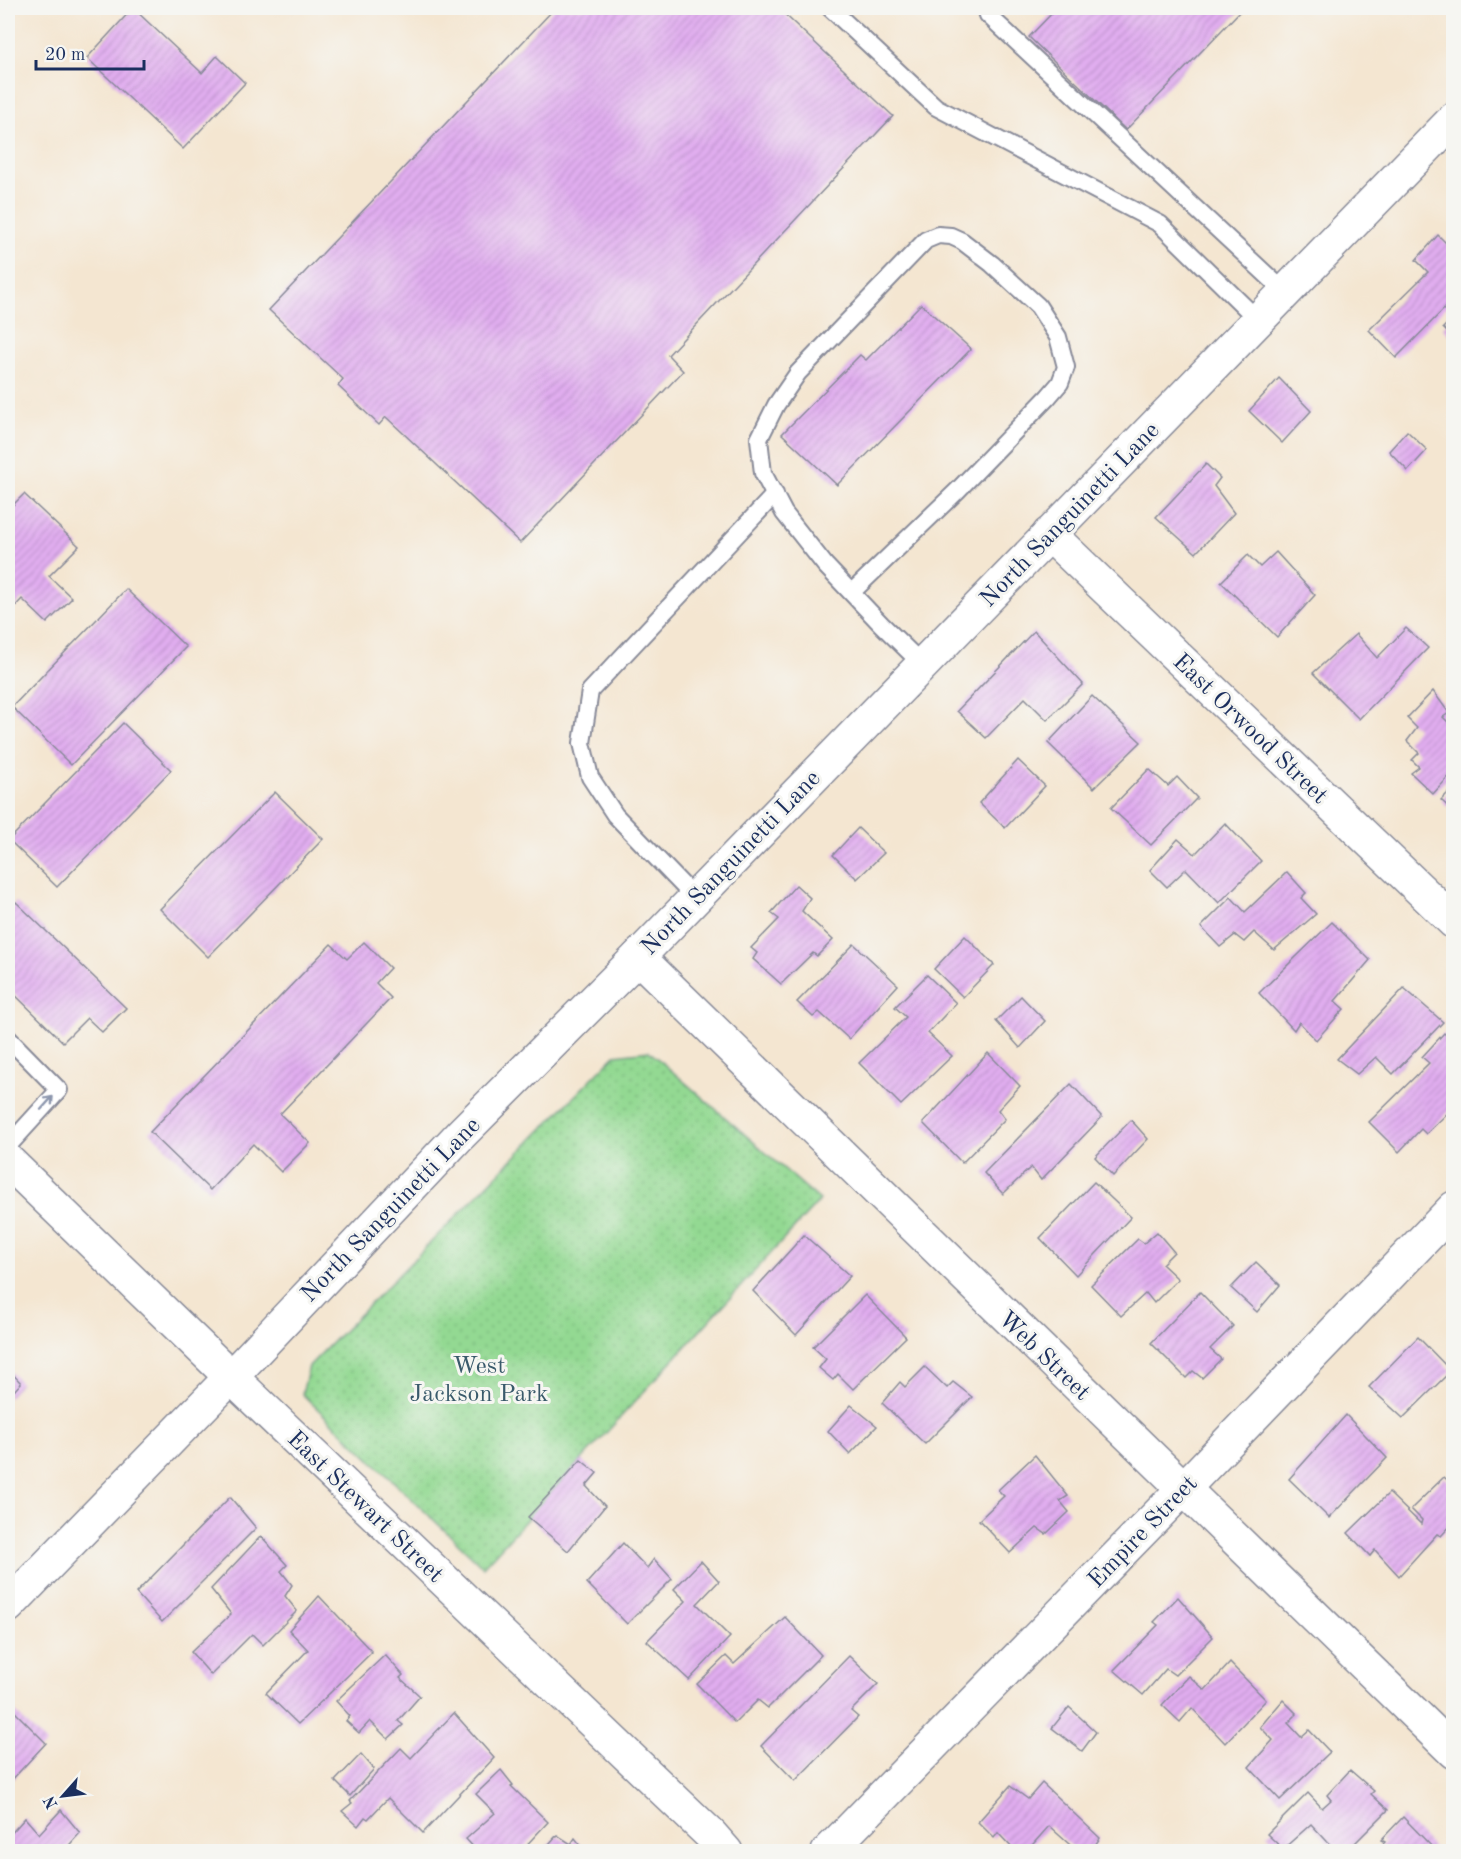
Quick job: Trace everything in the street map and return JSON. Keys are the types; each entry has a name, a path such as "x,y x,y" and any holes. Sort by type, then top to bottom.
{"street":[{"name":"North Sanguinetti Lane","path":"8,1606 231,1377 460,1134 638,957 1285,292 1449,133"},
{"name":"East Orwood Street","path":"1049,534 1454,922"},
{"name":"Web Street","path":"638,957 1454,1752"},
{"name":"East Stewart Street","path":"8,1161 726,1851"},
{"name":"Empire Street","path":"828,1851 1183,1489 1454,1208"}],"lane":[{"path":"831,8 936,107 1160,224 1258,320"},
{"path":"986,8 987,15 1285,292"},
{"path":"852,592 957,490 1060,383 1066,368 1058,337 1038,306 992,264 962,241 951,236 938,235 926,240 798,373 776,405 759,439 764,473 784,513 825,565 923,665"},
{"path":"695,898 615,815 590,777 582,743 590,691 775,494"},
{"path":"8,1038 59,1090 8,1146"}],"green space":[{"name":"West Jackson Park","path":"649,1051 820,1200 483,1567 302,1394 309,1366 615,1055"}],"building":[{"path":"133,8 202,73 217,56 245,83 183,149 87,58"},
{"path":"555,8 778,8 893,116 668,355 683,371 520,543 386,417 379,425 338,386 343,379 269,310"},
{"path":"1057,8 1243,8 1126,130 1029,37"},
{"path":"1438,235 1454,251 1454,299 1396,358 1369,330 1428,272 1416,260"},
{"path":"921,304 971,349 837,485 782,434 860,355 866,360"},
{"path":"1454,317 1454,339 1443,328"},
{"path":"1279,378 1311,411 1282,443 1249,411"},
{"path":"1407,431 1427,450 1408,471 1389,451"},
{"path":"1206,464 1220,478 1214,486 1234,513 1196,553 1156,517"},
{"path":"24,494 79,546 49,576 72,598 47,623 22,599 8,614 8,510"},
{"path":"1276,552 1315,595 1277,637 1221,582 1248,555 1260,567"},
{"path":"126,589 186,647 71,765 12,707"},
{"path":"1406,628 1428,648 1359,719 1313,673 1356,634 1377,658"},
{"path":"1034,631 1083,684 1047,720 1025,698 986,738 957,711"},
{"path":"1433,691 1449,713 1443,717 1454,728 1454,771 1433,794 1411,773 1419,767 1412,760 1419,753 1407,741 1417,728 1407,718"},
{"path":"1092,696 1141,742 1094,788 1048,743"},
{"path":"123,723 171,770 57,887 9,840"},
{"path":"1018,760 1045,786 1005,828 979,803"},
{"path":"1149,769 1168,786 1177,777 1197,798 1151,845 1111,808"},
{"path":"1454,787 1454,812 1441,800"},
{"path":"275,792 323,839 208,957 160,909"},
{"path":"1225,823 1261,861 1219,903 1186,869 1167,887 1150,870 1178,839 1195,854"},
{"path":"858,828 884,853 857,879 833,855"},
{"path":"1287,872 1306,893 1301,898 1316,914 1274,950 1254,932 1244,942 1235,935 1220,947 1201,927 1231,897 1245,912"},
{"path":"796,885 810,898 802,911 833,940 817,956 813,953 781,984 753,959 757,953 751,948 779,919 771,913"},
{"path":"16,902 126,1008 102,1032 87,1018 63,1042 8,988 8,911"},
{"path":"1332,922 1370,960 1335,1001 1344,1009 1316,1040 1299,1022 1294,1030 1259,993"},
{"path":"965,936 994,965 963,997 934,969"},
{"path":"364,942 390,968 376,983 391,998 280,1114 310,1143 281,1172 253,1144 210,1190 150,1132 331,944 347,959"},
{"path":"854,944 898,985 849,1039 819,1012 813,1017 797,1002"},
{"path":"927,975 956,1003 928,1033 952,1056 901,1105 859,1063 906,1017 895,1007"},
{"path":"1404,988 1443,1022 1393,1074 1376,1057 1357,1074 1337,1059"},
{"path":"1021,996 1045,1021 1020,1048 996,1021"},
{"path":"1444,1033 1454,1042 1454,1107 1426,1134 1421,1129 1399,1152 1369,1122 1429,1063 1422,1057"},
{"path":"988,1053 1020,1086 998,1110 1005,1119 962,1163 923,1123"},
{"path":"1071,1084 1102,1117 1041,1180 1031,1167 1003,1194 984,1173"},
{"path":"1131,1120 1148,1139 1113,1176 1095,1157"},
{"path":"1094,1182 1131,1217 1076,1275 1040,1238"},
{"path":"1157,1232 1174,1252 1162,1264 1178,1279 1154,1303 1146,1293 1121,1316 1091,1285 1138,1239 1144,1243"},
{"path":"804,1235 850,1276 796,1335 753,1291"},
{"path":"1256,1262 1280,1285 1257,1312 1231,1288"},
{"path":"1200,1292 1233,1326 1210,1349 1221,1359 1202,1378 1193,1371 1186,1378 1151,1343"},
{"path":"865,1295 906,1337 853,1389 838,1374 833,1380 819,1368 826,1359 813,1347"},
{"path":"1418,1337 1451,1371 1403,1418 1369,1387"},
{"path":"925,1367 947,1388 953,1382 972,1397 925,1444 882,1403 900,1382 905,1387"},
{"path":"8,1369 21,1383 8,1398"},
{"path":"851,1405 877,1426 850,1454 828,1431"},
{"path":"1346,1415 1387,1458 1329,1518 1289,1479"},
{"path":"1035,1455 1068,1496 1060,1501 1069,1512 1046,1534 1037,1528 1010,1553 979,1520 1004,1496 998,1490"},
{"path":"581,1460 597,1473 586,1486 605,1506 568,1551 528,1517"},
{"path":"1444,1477 1454,1486 1454,1522 1441,1536 1437,1534 1399,1576 1375,1550 1370,1556 1348,1533 1389,1493 1421,1524 1422,1520 1411,1509"},
{"path":"230,1497 256,1528 162,1622 136,1593"},
{"path":"261,1536 287,1565 281,1571 292,1585 285,1596 297,1611 263,1645 252,1634 211,1675 191,1652 231,1614 211,1589"},
{"path":"623,1543 647,1568 654,1559 672,1579 627,1624 587,1583"},
{"path":"701,1561 719,1581 697,1604 730,1637 689,1680 647,1641 686,1601 674,1589"},
{"path":"319,1596 372,1652 298,1724 266,1693 308,1650 289,1630"},
{"path":"1178,1597 1213,1637 1175,1675 1166,1669 1143,1695 1114,1670 1158,1625 1154,1622"},
{"path":"785,1617 821,1655 768,1708 758,1700 735,1723 697,1684 726,1656 734,1664"},
{"path":"385,1655 403,1675 400,1678 420,1696 398,1721 403,1725 388,1739 370,1721 359,1733 346,1721 350,1716 336,1701"},
{"path":"849,1656 878,1684 851,1711 858,1717 795,1781 761,1746"},
{"path":"1230,1663 1266,1700 1225,1743 1192,1708 1180,1722 1162,1705 1189,1676 1205,1690"},
{"path":"1283,1700 1297,1714 1288,1723 1301,1737 1309,1730 1330,1752 1280,1800 1249,1767 1273,1740 1260,1727"},
{"path":"1069,1707 1096,1732 1082,1751 1052,1728"},
{"path":"15,1712 46,1743 8,1784 8,1720"},
{"path":"454,1713 494,1758 423,1833 388,1798 368,1819 365,1817 358,1826 342,1811 352,1803 350,1801 401,1748 411,1758"},
{"path":"361,1754 374,1769 350,1796 335,1781"},
{"path":"501,1770 513,1785 511,1786 548,1822 520,1852 478,1852 466,1839 495,1813 476,1794"},
{"path":"1350,1770 1374,1791 1371,1794 1388,1810 1346,1852 1337,1852 1311,1824 1283,1849 1267,1834 1308,1793 1322,1808 1331,1800 1327,1795"},
{"path":"1042,1783 1100,1838 1090,1852 1078,1852 1049,1826 1026,1852 1016,1852 998,1833 994,1838 978,1822 1010,1786 1028,1799"},
{"path":"61,1810 80,1833 63,1852 8,1852 8,1837 25,1818 39,1834"},
{"path":"1403,1817 1437,1852 1375,1852 1385,1842 1381,1840"},
{"path":"557,1835 571,1844 575,1838 586,1852 542,1852"}]}
